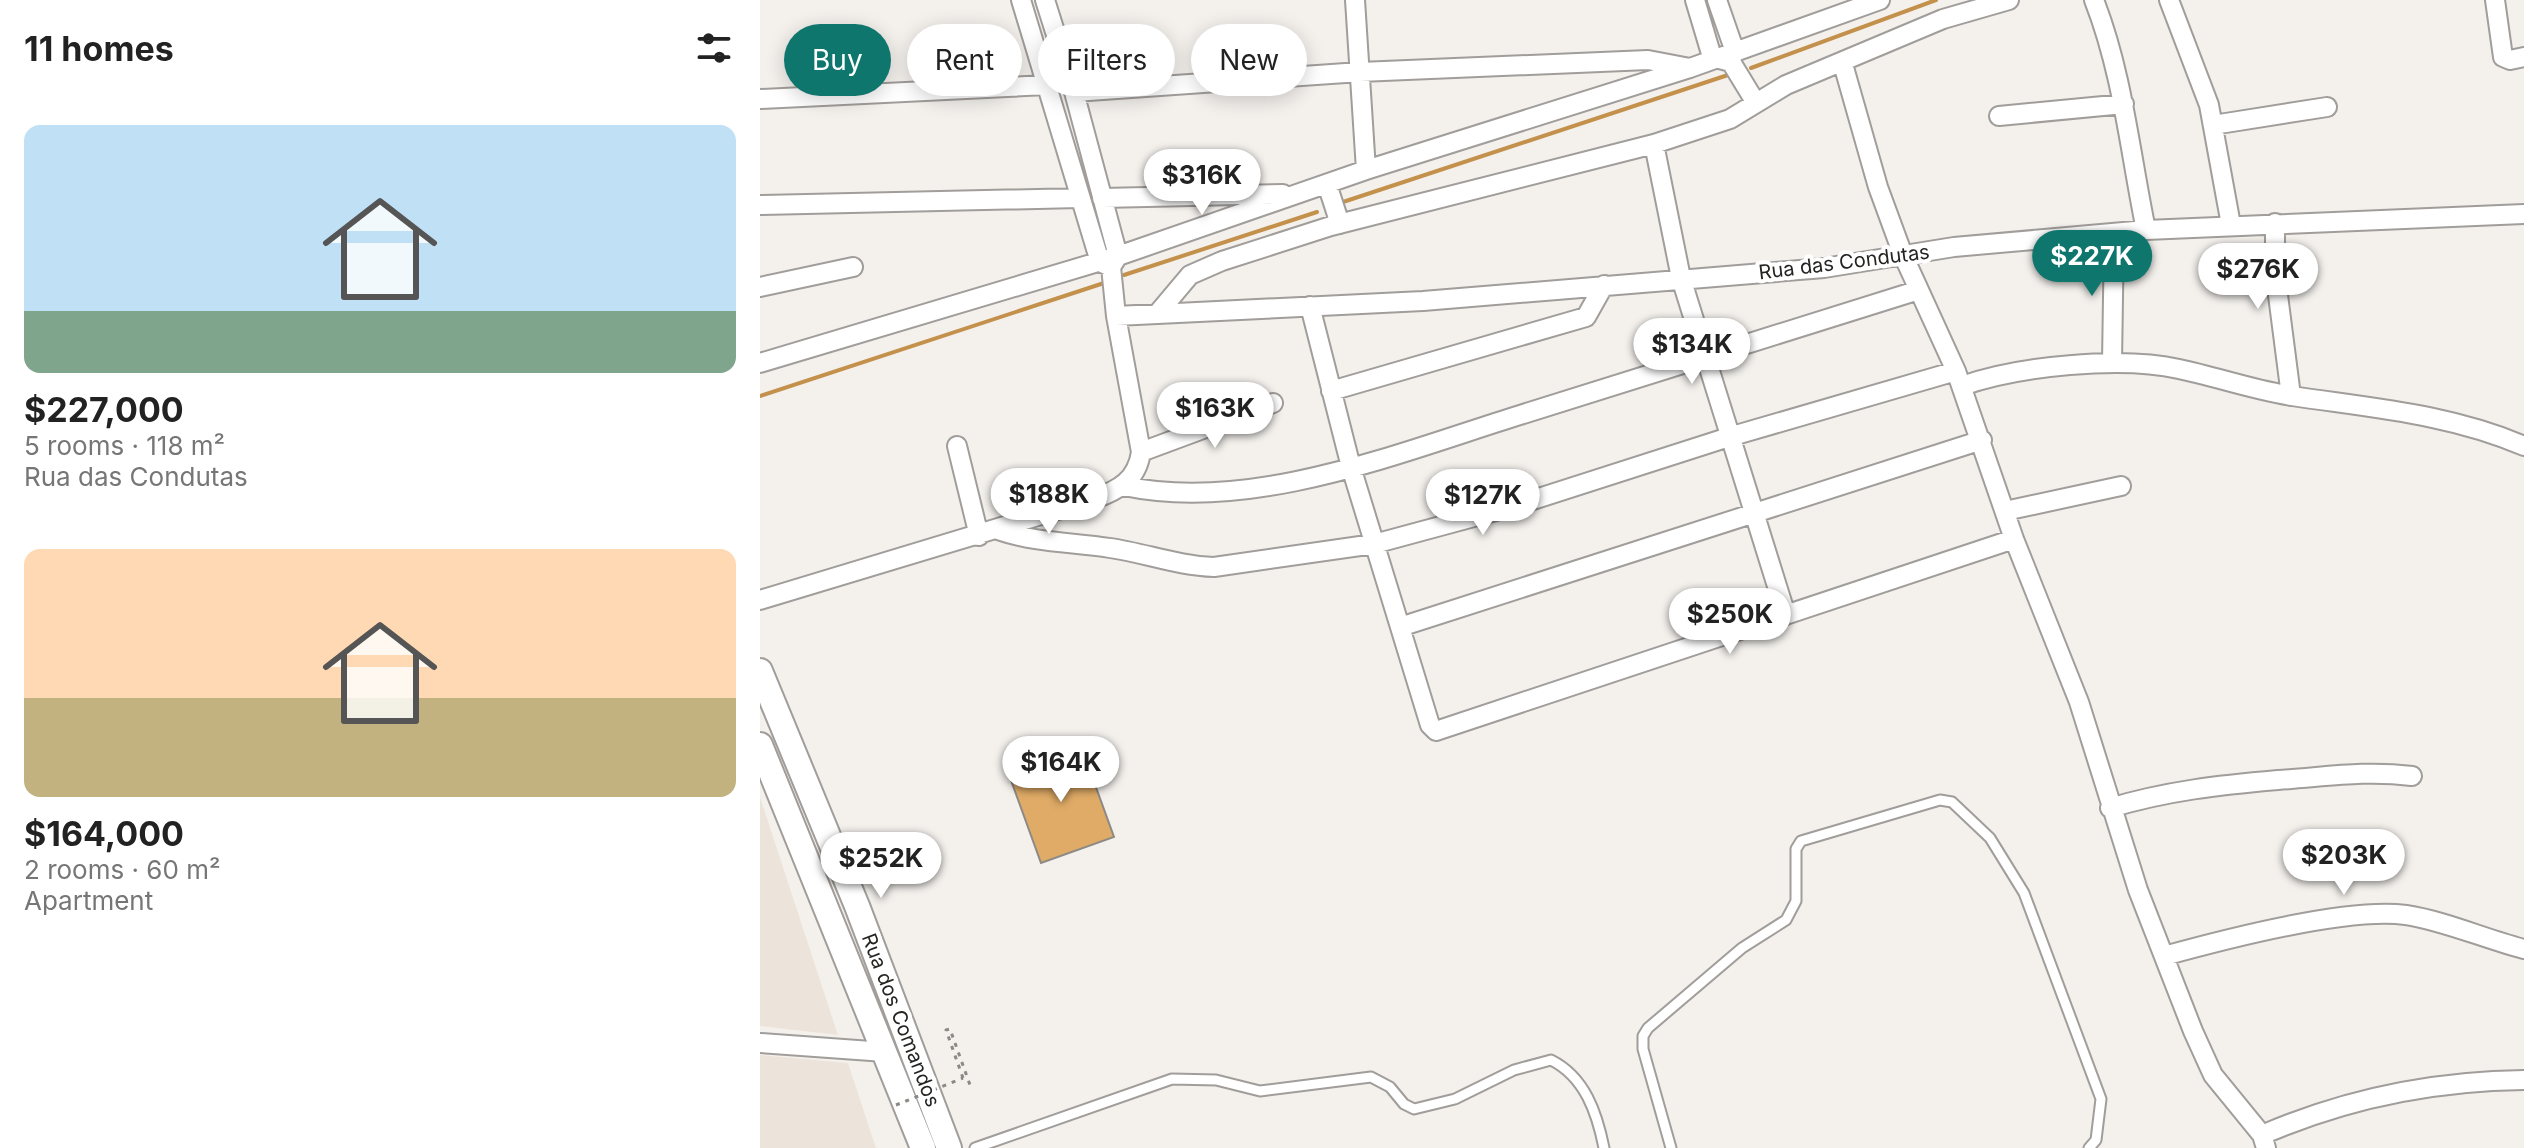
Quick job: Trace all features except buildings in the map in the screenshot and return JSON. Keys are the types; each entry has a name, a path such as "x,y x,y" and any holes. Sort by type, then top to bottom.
{"main road":[{"name":"Rua dos Comandos","path":"760,671 857,906 949,1148"},
{"name":"Rua dos Comandos","path":"760,745 923,1148"}],"street":[{"path":"1021,0 1038,56"},
{"path":"1045,0 1053,24"},
{"path":"1355,0 1366,170"},
{"path":"1695,0 1756,103"},
{"path":"1717,0 1729,62"},
{"path":"760,363 1110,262 1366,170 1690,68 1729,62 1880,0"},
{"path":"1158,313 1190,275 1340,224 1654,144 1730,119 1786,85 1843,64 1943,19 2009,0"},
{"path":"2094,0 2108,35 2124,104 2146,230"},
{"path":"2169,0 2213,125 2231,225"},
{"path":"2495,0 2503,57 2510,60 2524,57"},
{"path":"1175,85 1360,72 1648,60 1690,68"},
{"path":"1843,64 1878,187 1903,255 1959,378 2014,539 2079,702 2110,808 2164,956 2213,1075 2264,1141 2299,1119 2381,1095 2524,1080"},
{"path":"760,99 1038,85"},
{"path":"1050,96 1080,198 1110,262"},
{"path":"1075,96 1102,198 1116,316 1141,452 1139,464 1124,486"},
{"path":"1999,116 2124,104"},
{"path":"2213,125 2327,107"},
{"path":"1654,144 1681,278 1786,615"},
{"path":"1327,184 1340,224"},
{"path":"1102,198 1301,193"},
{"path":"760,205 1080,198"},
{"name":"Rua das Condutas","path":"1116,316 1423,301 1824,268 1903,255 2146,230 2524,214"},
{"path":"2275,223 2275,272 2291,396"},
{"path":"2112,363 2114,233"},
{"path":"760,287 853,267"},
{"path":"1331,391 1586,317 1604,285"},
{"path":"760,600 979,536 1124,486 1162,494 1200,494 1351,467 1919,290"},
{"path":"1310,306 1351,467 1430,725 1436,731 2014,539"},
{"path":"998,530 1030,540 1106,547 1177,564 1214,567 1374,544 1613,477 1729,437 1959,378 2112,363 2179,369 2291,396 2391,408 2485,432 2524,446"},
{"path":"1141,452 1273,403"},
{"path":"1400,627 1982,440"},
{"path":"957,446 979,536"},
{"path":"2005,511 2121,486"},
{"path":"2110,808 2158,794 2234,783 2357,771 2412,776"},
{"path":"2164,956 2320,922 2385,914 2431,921 2524,949"},
{"path":"760,1043 885,1052"}],"lane":[{"path":"1671,1148 1643,1049 1643,1036 1648,1028 1742,948 1786,920 1796,901 1796,849 1801,841 1940,800 1952,802 1990,838 2024,893 2101,1099 2101,1121 2096,1140 2089,1148"},
{"path":"975,1148 1172,1079 1216,1080 1260,1091 1371,1077 1390,1087 1404,1104 1414,1109 1455,1099 1539,1060 1551,1060 1573,1074 1589,1099 1604,1148"}],"path":[{"path":"896,1105 963,1078 946,1030 950,1029 970,1085"}],"shaded area":[{"path":"760,797 838,1035 760,1026"},
{"path":"760,1055 848,1063 876,1148 760,1148"}],"waterway":[{"path":"1751,68 1936,0"},
{"path":"1340,203 1731,74"},
{"path":"1124,275 1317,212"},
{"path":"760,396 1104,283"}]}
